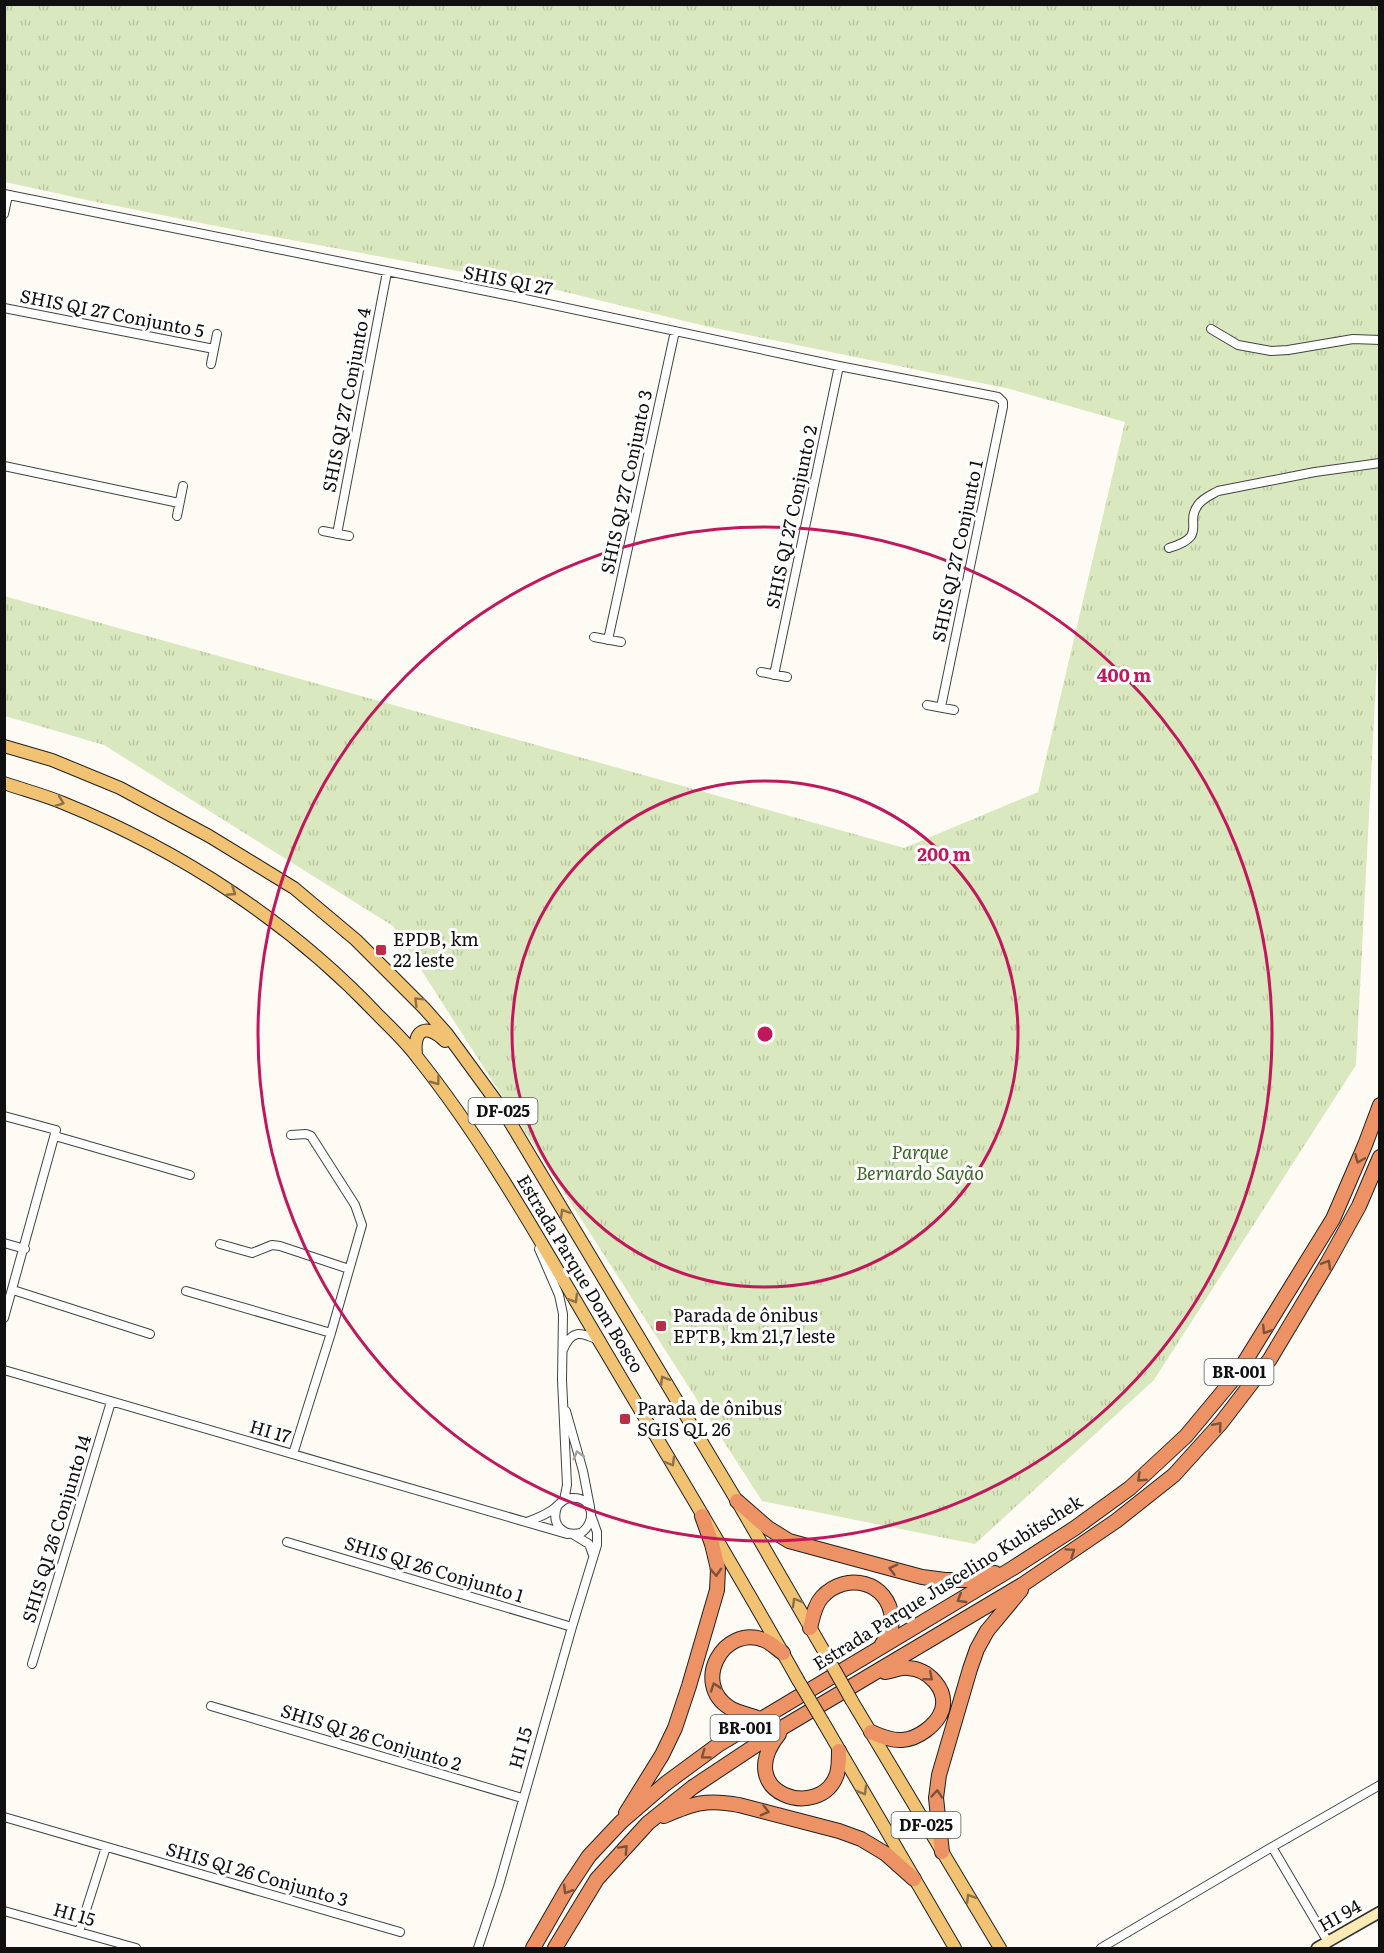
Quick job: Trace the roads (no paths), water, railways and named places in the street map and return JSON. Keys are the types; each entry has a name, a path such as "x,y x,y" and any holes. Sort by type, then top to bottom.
{"highway":[{"name":"Estrada Parque Juscelino Kubitschek","path":"532,1948 589,1856 621,1822 665,1784 718,1745 1011,1569 1130,1488 1186,1436 1236,1376 1334,1219 1380,1105"},
{"name":"Estrada Parque Juscelino Kubitschek","path":"555,1948 597,1879 648,1823 693,1787 785,1726 1023,1585 1116,1521 1174,1475 1221,1423 1270,1359 1359,1206 1380,1157"},
{"path":"737,1501 768,1528 789,1541 922,1576 945,1580 970,1580 1011,1569"},
{"path":"621,1822 628,1807 649,1778 675,1728 717,1590 718,1569 702,1516"},
{"path":"810,1628 820,1599 829,1591 853,1581 867,1584 883,1594 891,1609 892,1627 886,1640 869,1654"},
{"path":"942,1852 937,1813 938,1786 970,1669 987,1631 1018,1596 1023,1585"},
{"path":"760,1719 730,1708 720,1700 713,1688 712,1675 715,1662 723,1649 736,1640 750,1638 764,1640 783,1653"},
{"path":"870,1732 903,1740 919,1736 932,1725 942,1709 941,1690 932,1676 907,1667 874,1674"},
{"path":"785,1726 770,1746 765,1759 766,1775 772,1787 780,1793 792,1798 804,1799 828,1789 837,1775 839,1751"},
{"path":"648,1823 693,1803 739,1804 861,1839 886,1854 914,1879"}],"main road":[{"name":"Estrada Parque Dom Bosco","path":"4,746 52,760 120,788 209,836 294,888 356,940 424,1008 504,1112 737,1501 870,1732 1000,1948"},
{"name":"Estrada Parque Dom Bosco","path":"4,783 62,802 126,831 195,868 252,905 306,946 359,994 416,1054 471,1128 524,1215 955,1948"},
{"path":"416,1054 416,1038 426,1030 433,1031 467,1062"}],"street":[{"path":"4,213 6,194"},
{"name":"SHIS QI 27","path":"6,194 995,396 1003,402"},
{"name":"SHIS QI 27 Conjunto 4","path":"337,534 387,272"},
{"name":"SHIS QI 27 Conjunto 5","path":"4,308 214,349"},
{"path":"1210,329 1238,345 1271,351 1353,339 1380,340"},
{"name":"SHIS QI 27 Conjunto 3","path":"608,640 675,331"},
{"path":"211,364 217,334"},
{"name":"SHIS QI 27 Conjunto 2","path":"774,675 840,366"},
{"name":"SHIS QI 27 Conjunto 1","path":"941,707 1003,402"},
{"path":"1168,548 1182,544 1190,538 1194,528 1197,505 1204,498 1218,491 1315,472 1380,463"},
{"path":"4,466 179,503"},
{"path":"177,516 183,486"},
{"path":"323,531 350,536"},
{"path":"594,637 621,642"},
{"path":"760,672 787,677"},
{"path":"927,705 954,710"},
{"path":"4,1116 190,1175"},
{"path":"4,1318 56,1133"},
{"path":"291,1135 311,1136 355,1206 362,1225 332,1334 293,1454"},
{"path":"524,1215 559,1296 563,1314 563,1402 567,1479 564,1500"},
{"path":"4,1243 25,1249"},
{"path":"220,1244 252,1253 272,1245 280,1246 349,1269"},
{"path":"13,1290 150,1334"},
{"path":"186,1291 332,1334"},
{"path":"562,1354 570,1337 577,1334 584,1333 598,1340"},
{"name":"HI 17","path":"4,1370 571,1534"},
{"name":"SHIS QI 26 Conjunto 14","path":"32,1664 111,1402"},
{"path":"563,1402 583,1471 591,1518 586,1530 571,1534"},
{"path":"527,1522 571,1497 586,1502 590,1509"},
{"path":"557,1507 554,1515 555,1523 560,1530 589,1544 594,1556"},
{"name":"HI 15","path":"478,1948 499,1885 522,1798 594,1556 598,1539 591,1518"},
{"name":"SHIS QI 26 Conjunto 1","path":"287,1542 572,1627"},
{"name":"SHIS QI 26 Conjunto 2","path":"212,1706 522,1798"},
{"path":"1101,1948 1380,1785"},
{"name":"SHIS QI 26 Conjunto 3","path":"4,1817 400,1932"},
{"path":"79,1932 106,1847"},
{"path":"1272,1847 1328,1942"},
{"name":"HI 15","path":"4,1911 136,1948"},
{"name":"HI 94","path":"1317,1948 1380,1912"}],"place":[{"name":"EPDB, km 22 leste","path":"381,950"},
{"name":"Parada de ônibus EPTB, km 21,7 leste","path":"661,1326"},
{"name":"Parada de ônibus SGIS QL 26","path":"625,1419"}],"park label":[{"name":"Parque Bernardo Sayão","path":"920,1163"}]}
